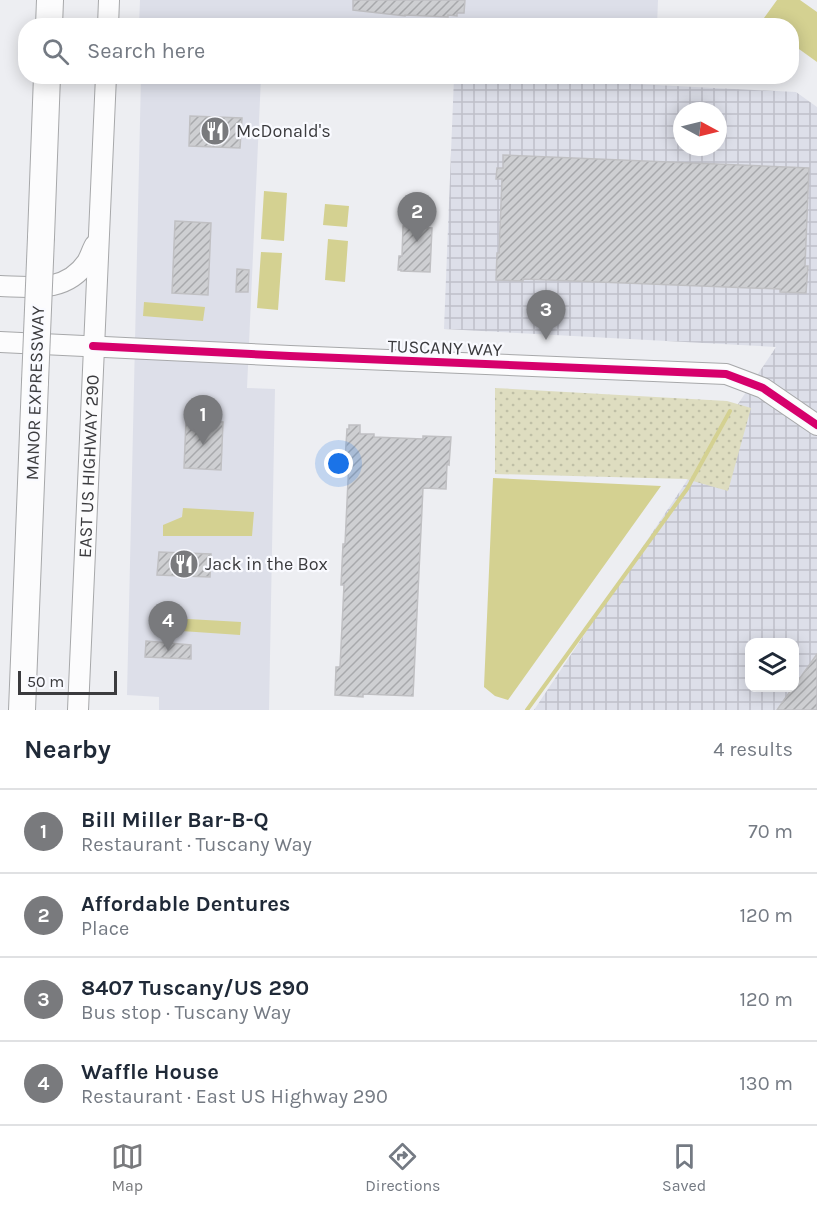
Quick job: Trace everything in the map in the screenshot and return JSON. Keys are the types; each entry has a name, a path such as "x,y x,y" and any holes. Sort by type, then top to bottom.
{"highway":[{"path":"49,18 50,0"},
{"name":"MANOR EXPRESSWAY","path":"22,710 47,84"}],"main road":[{"path":"108,18 109,0"},
{"name":"EAST US HIGHWAY 290","path":"78,710 106,84"},
{"path":"0,286 58,285 73,276 86,263 98,238"},
{"name":"TUSCANY WAY","path":"0,342 726,374 764,387 817,425"}],"shaded area":[{"path":"140,0 658,0 657,18 139,18"},
{"path":"777,0 800,0 817,12 817,62 799,49 799,18 764,18"},
{"path":"141,84 261,84 247,388 275,389 269,710 159,710 159,697 127,695"},
{"path":"454,84 636,84 796,92 817,107 817,710 534,710 776,347 444,329"},
{"path":"264,191 287,193 284,241 261,239"},
{"path":"325,204 349,206 347,227 323,225"},
{"path":"328,239 348,241 345,282 325,280"},
{"path":"261,252 282,253 278,310 257,308"},
{"path":"144,302 205,307 203,321 143,316"},
{"path":"493,478 661,486 508,700 495,696 484,687"},
{"path":"183,508 254,512 252,536 163,536 163,525 182,517"},
{"path":"153,617 241,622 240,635 152,629"}],"green space":[{"path":"495,388 727,401 751,408 728,491 686,479 495,474"}],"building":[{"path":"353,0 465,0 464,13 457,13 457,16 448,15 448,17 405,16 353,10"},
{"name":"McDonald's","path":"190,116 242,118 240,148 189,146"},
{"path":"503,155 809,168 806,293 780,292 780,289 523,279 523,281 496,280 502,179 496,179 497,168 503,168"},
{"path":"175,221 211,223 208,295 172,293"},
{"path":"403,226 432,228 430,272 398,270 399,256 402,256"},
{"path":"237,269 249,270 248,292 236,292"},
{"path":"186,420 223,422 221,470 184,468"},
{"path":"349,425 360,425 360,434 374,434 374,437 423,439 423,436 451,437 446,489 423,488 413,696 335,695 336,667 340,667 344,585 341,585 349,460 345,460"},
{"name":"Jack in the Box","path":"159,552 211,554 210,577 157,575"},
{"path":"146,641 191,645 191,659 145,657"},
{"path":"817,654 817,710 777,710 790,692 799,692 799,679"}],"waterway":[{"path":"527,710 687,489 730,411"}],"cycle path":[{"path":"93,346 726,374 763,388 817,425"}],"place":[{"name":"McDonald's","path":"215,131"},
{"name":"Affordable Dentures","path":"417,242"},
{"name":"8407 Tuscany/US 290","path":"546,340"},
{"name":"Bill Miller Bar-B-Q","path":"203,445"},
{"name":"Jack in the Box","path":"184,564"},
{"name":"Waffle House","path":"168,651"}]}
